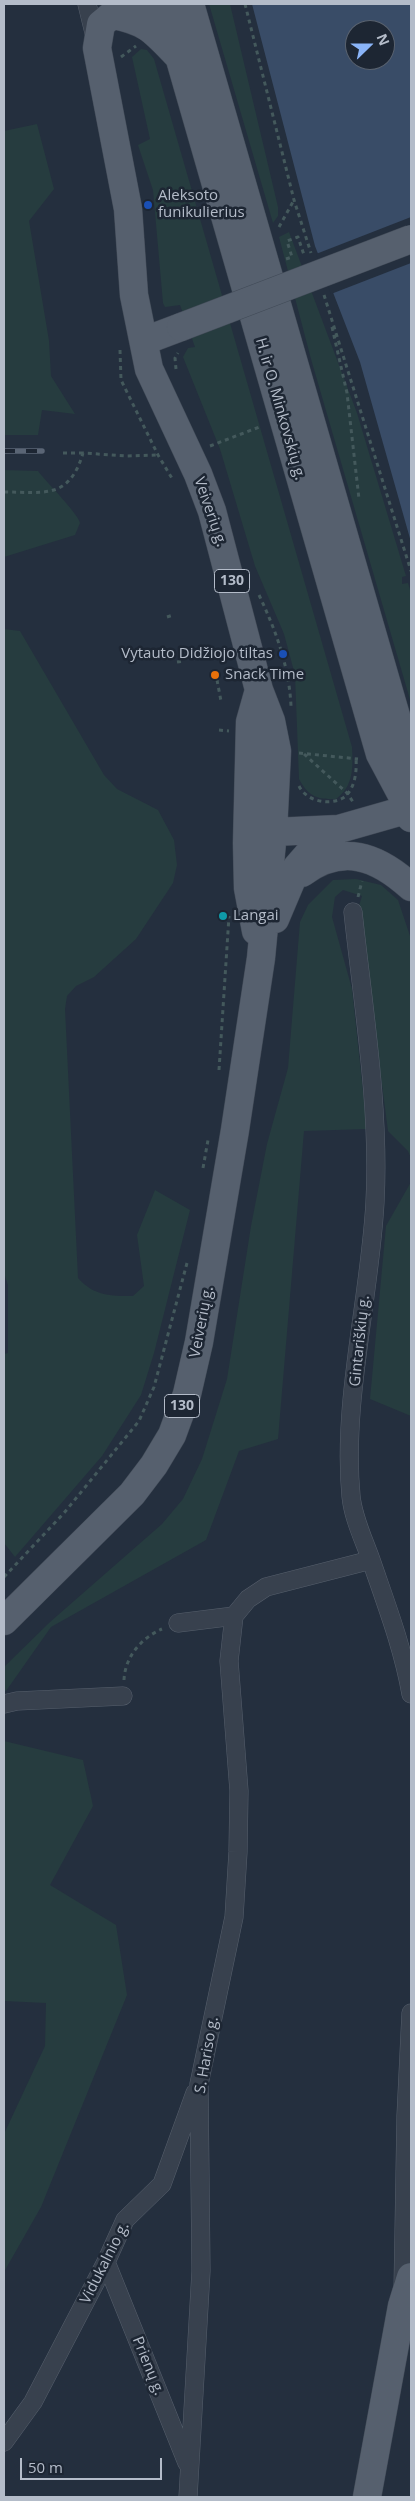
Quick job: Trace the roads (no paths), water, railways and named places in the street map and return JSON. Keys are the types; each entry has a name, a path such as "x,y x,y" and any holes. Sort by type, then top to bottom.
{"main road":[{"path":"97,48 102,24 112,15 150,4"},
{"name":"H. ir O. Minkovskių g.","path":"164,4 380,754 410,813"},
{"name":"H. ir O. Minkovskių g.","path":"190,4 405,747 410,813"},
{"path":"112,15 133,19 149,26 179,56"},
{"name":"Veiverių g.","path":"4,1621 132,1494 154,1465 172,1435 187,1394 201,1333 235,1130 260,958 273,832 277,751 271,721 258,690 212,511 198,474 149,369 134,295 128,209 97,48"},
{"path":"144,341 411,239"},
{"name":"Veiverių g.","path":"258,690 250,722 248,888 260,958"},
{"path":"248,888 273,832 339,829 410,813"},
{"path":"260,958 298,867 311,852 339,829"},
{"path":"291,881 316,862 331,856 352,856 377,862 392,871 411,888"},
{"path":"367,2497 403,2305 411,2277"}],"street":[{"path":"87,4 97,48"},
{"name":"Gintariškių g.","path":"353,912 369,1056 374,1131 375,1202 350,1430 350,1469 351,1498 370,1560"},
{"path":"178,1623 234,1616 248,1599 266,1587 370,1560 397,1638 411,1694"},
{"name":"S. Hariso g.","path":"188,2497 201,2271 199,2084 234,1917 240,1791 229,1661 234,1616"},
{"path":"4,1704 17,1701 123,1696"},
{"path":"403,2305 406,2116 411,2013"},
{"name":"Vidukalnio g.","path":"4,2442 33,2402 106,2262 124,2220 162,2184 199,2084"},
{"name":"Prienų g.","path":"106,2262 189,2470"}],"water":[{"path":"252,4 411,4 411,542 360,362 315,246"}],"railway":[{"path":"4,451 42,451"}],"place":[{"name":"Aleksoto funikulierius","path":"148,205"},
{"name":"Vytauto Didžiojo tiltas","path":"283,654"},
{"name":"Snack Time","path":"215,675"},
{"name":"Langai","path":"223,916"}]}
